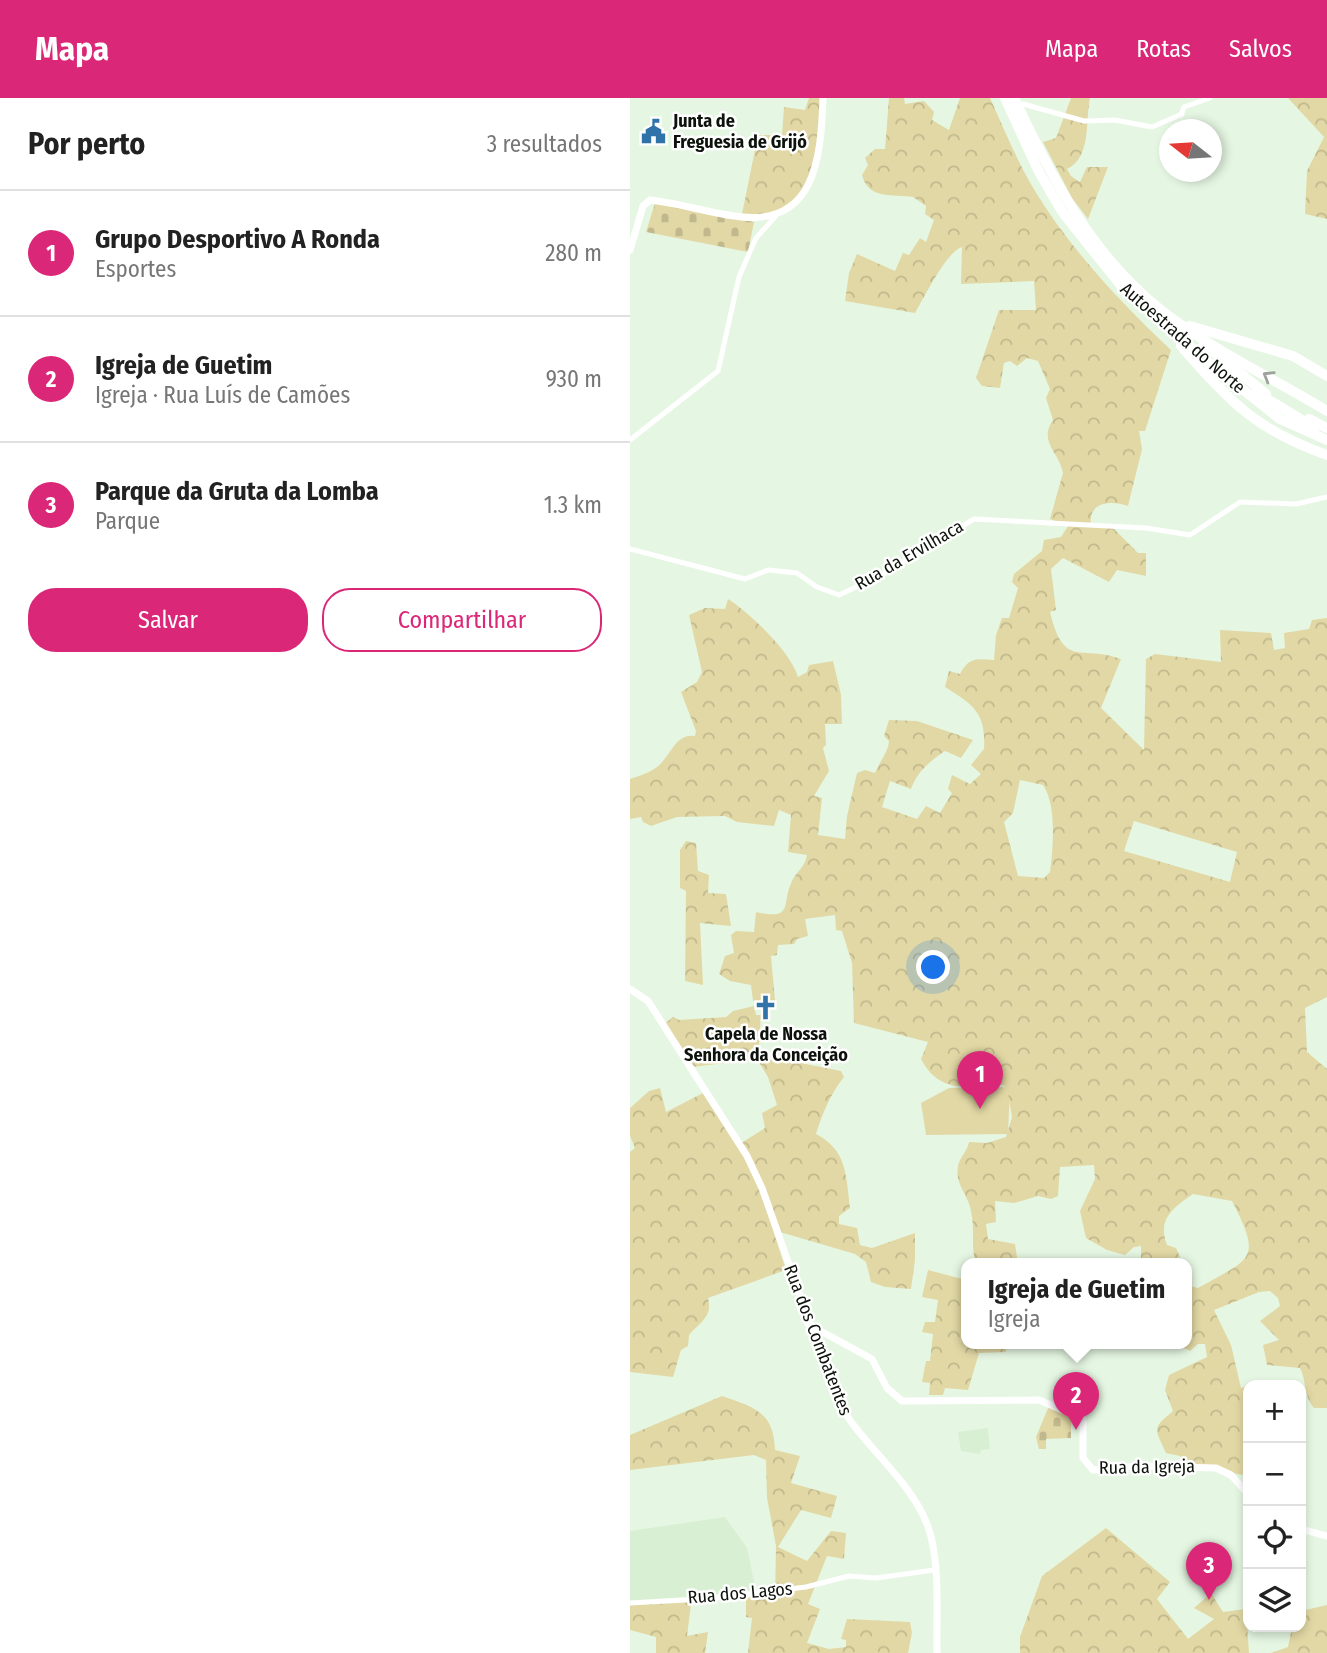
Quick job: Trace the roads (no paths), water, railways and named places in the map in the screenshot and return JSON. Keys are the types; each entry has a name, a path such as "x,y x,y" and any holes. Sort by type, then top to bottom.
{"highway":[{"name":"Autoestrada do Norte","path":"1005,98 1039,172 1063,213 1123,288 1279,419 1327,440"},
{"name":"Autoestrada do Norte","path":"1019,101 1047,168 1091,238 1127,279 1180,324 1327,411"},
{"path":"1163,324 1248,417 1283,434 1288,441 1327,455"},
{"path":"1163,324 1175,330 1263,398 1326,430"},
{"path":"1180,324 1270,398 1326,430"},
{"path":"1180,324 1288,355 1327,378"}],"main road":[{"path":"630,250 646,202 652,200 736,217 762,218 775,217 797,201 812,174 821,146 823,98"},
{"name":"Rua dos Combatentes","path":"630,989 648,1001 756,1173 808,1324 849,1422 872,1445 925,1519 934,1570 937,1653"},
{"name":"Rua da Igreja","path":"808,1324 872,1359 887,1388 902,1401 1020,1399 1046,1402 1083,1419 1083,1458 1096,1471 1141,1466 1216,1468 1231,1475 1243,1488"},
{"path":"1306,1530 1327,1536"}],"street":[{"path":"1019,101 1084,121 1115,120 1152,127 1210,98"},
{"path":"630,440 720,368 737,284 753,245 775,217"},
{"path":"762,218 765,228"},
{"name":"Rua da Ervilhaca","path":"630,549 742,579 775,569 804,576 817,587 839,595 882,575 974,519 1146,528 1190,535 1240,502 1296,504 1327,497"},
{"name":"Rua dos Lagos","path":"630,1603 806,1587 849,1576 876,1578 934,1570"}],"place":[{"name":"Junta de Freguesia de Grijó","path":"653,131"},
{"name":"Capela de Nossa Senhora da Conceição","path":"766,1007"},
{"name":"Grupo Desportivo A Ronda","path":"980,1109"},
{"name":"Igreja de Guetim","path":"1076,1430"},
{"name":"Parque da Gruta da Lomba","path":"1209,1600"}]}
